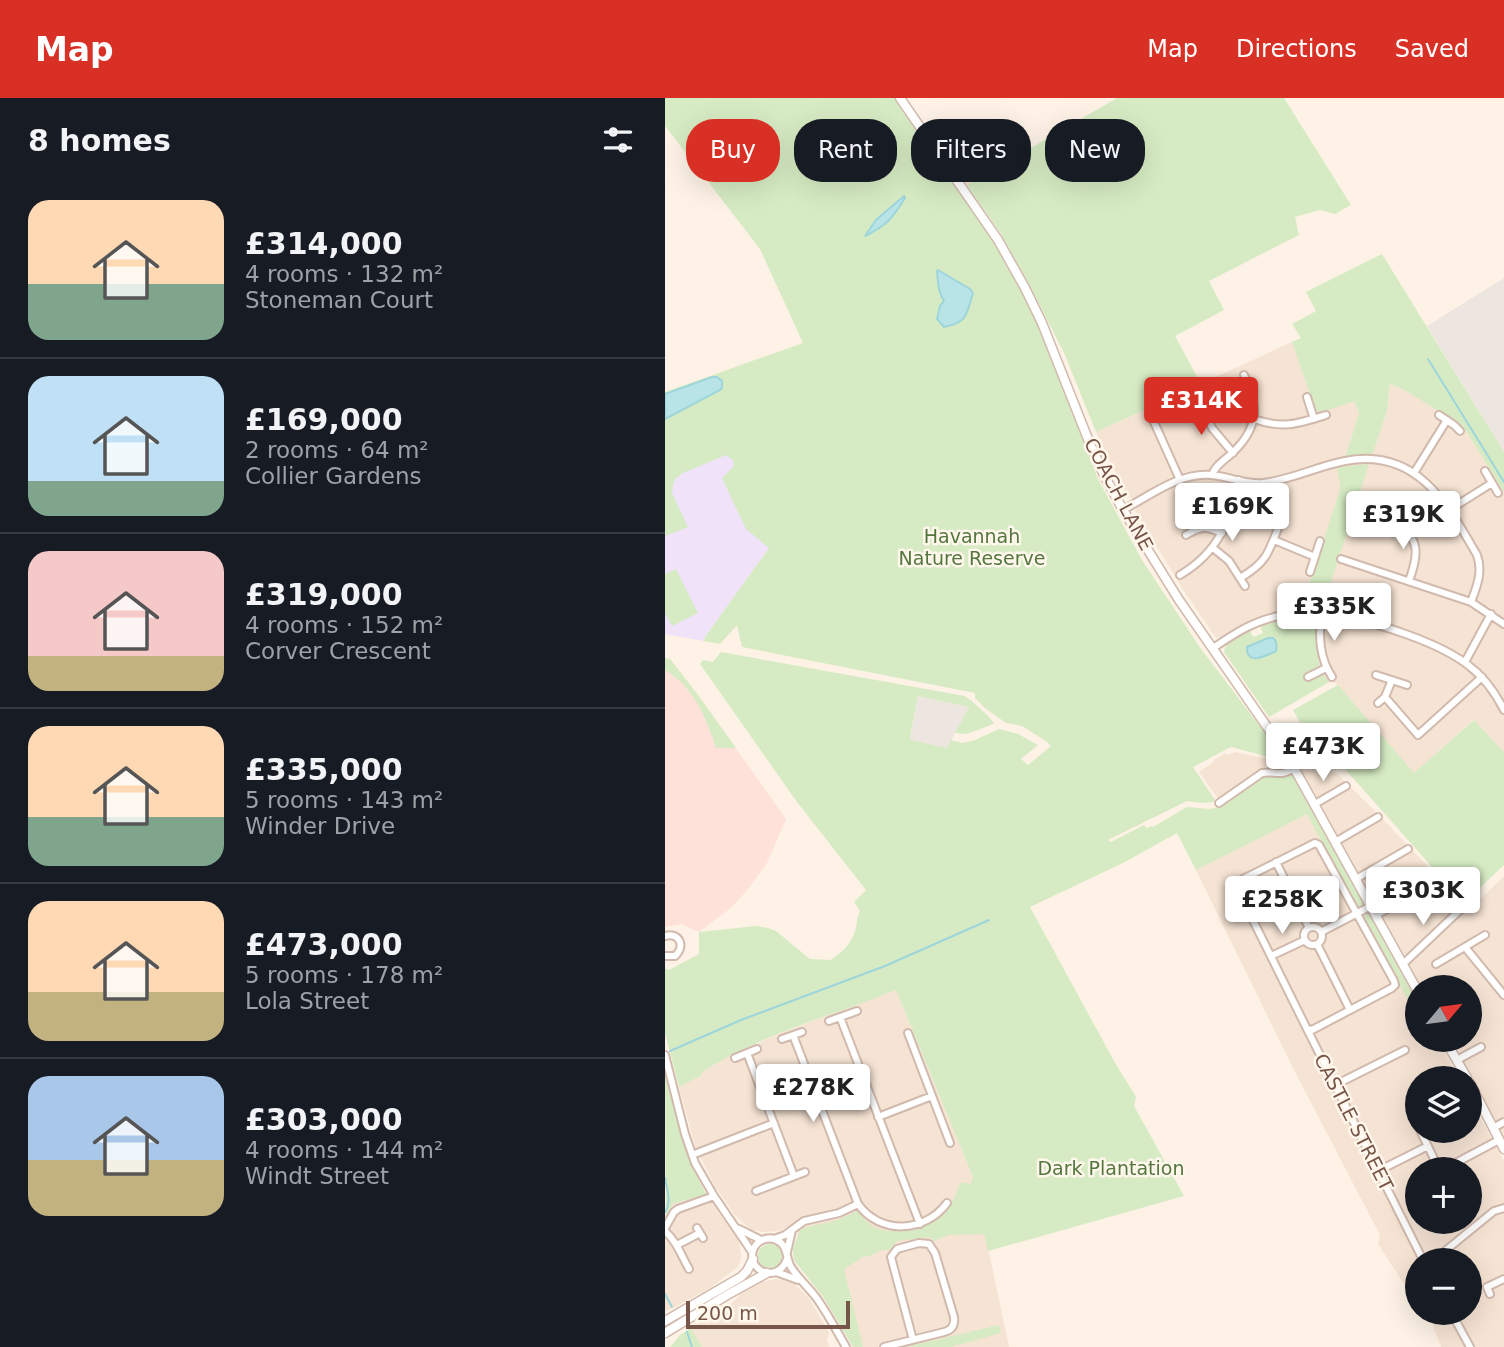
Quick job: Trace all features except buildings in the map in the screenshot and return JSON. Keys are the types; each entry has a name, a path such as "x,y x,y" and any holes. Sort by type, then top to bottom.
{"street":[{"name":"COACH LANE","path":"900,98 998,240 1025,288 1104,475 1123,510 1179,600 1277,738 1409,975"},
{"path":"1212,475 1215,468 1233,453 1251,430 1254,401 1244,375"},
{"path":"1307,397 1314,419"},
{"path":"1199,402 1216,434 1233,453"},
{"path":"1207,418 1218,413"},
{"path":"1254,419 1281,426 1326,415"},
{"path":"1439,415 1460,431"},
{"path":"1414,473 1447,420"},
{"path":"1154,422 1180,480"},
{"path":"1123,510 1180,480 1204,475 1253,483 1272,481 1345,461 1359,459 1388,462 1414,473 1428,484 1449,510 1478,555 1479,582 1471,602"},
{"path":"1485,471 1498,494"},
{"path":"1180,575 1200,562 1213,548 1228,522 1239,480"},
{"path":"1449,510 1492,483"},
{"path":"1392,521 1406,531 1414,542 1416,561 1409,581"},
{"path":"1240,578 1263,563 1280,523"},
{"path":"1186,535 1199,527 1222,533"},
{"path":"1399,537 1406,531"},
{"path":"1274,540 1315,556"},
{"path":"1310,572 1321,541"},
{"path":"1213,548 1229,561 1245,586"},
{"path":"1342,559 1471,602 1504,624"},
{"path":"1321,614 1321,650 1326,668 1332,677"},
{"path":"1465,662 1491,614"},
{"path":"1213,648 1247,626 1264,619 1282,615 1343,616 1412,637 1465,662 1482,677 1504,710"},
{"path":"1308,677 1326,668"},
{"path":"1375,675 1408,685"},
{"path":"1385,697 1418,735 1482,677"},
{"path":"1378,703 1385,697 1392,680"},
{"path":"1219,803 1262,773 1279,775 1295,768"},
{"path":"1315,804 1346,786"},
{"path":"1335,842 1378,817"},
{"path":"1309,928 1276,862 1315,843 1319,845 1395,985 1310,1029"},
{"path":"1356,879 1408,849"},
{"name":"CASTLE STREET","path":"1276,862 1239,882 1237,888 1310,1029 1417,1248"},
{"path":"1321,932 1437,881"},
{"path":"1403,964 1461,909"},
{"path":"1309,928 1317,928 1321,932"},
{"path":"1309,928 1304,934 1305,940 1308,944 1317,944"},
{"path":"1317,944 1321,932"},
{"path":"1436,964 1485,934"},
{"path":"665,936 676,936 681,942 680,950 675,956 665,956"},
{"path":"1271,956 1305,940"},
{"path":"1317,944 1350,1010"},
{"path":"1465,947 1504,995"},
{"path":"829,1021 857,1010"},
{"path":"840,1017 919,1224"},
{"path":"782,1040 802,1032"},
{"path":"908,1033 950,1143"},
{"path":"793,1035 858,1204 868,1216 879,1223 898,1226 919,1224 938,1213 947,1203"},
{"path":"735,1058 757,1049"},
{"path":"1335,1084 1405,1050"},
{"path":"1452,1052 1460,1066"},
{"path":"1457,1060 1472,1052"},
{"path":"747,1053 794,1176"},
{"path":"665,1055 692,1155 714,1196 753,1255 758,1268 767,1273"},
{"path":"878,1117 932,1096"},
{"path":"1426,1143 1437,1165 1444,1168 1502,1145 1482,1106"},
{"path":"1493,1128 1504,1122"},
{"path":"692,1155 774,1123"},
{"path":"1378,1171 1428,1146"},
{"path":"756,1191 805,1172"},
{"path":"689,1269 677,1245 665,1230 678,1209 714,1196"},
{"path":"737,1228 761,1240 773,1239 804,1221 839,1213 858,1204"},
{"path":"1449,1248 1494,1211 1504,1208"},
{"path":"776,1272 783,1267 792,1230"},
{"path":"677,1245 700,1233"},
{"path":"773,1239 783,1245 803,1283 821,1305 846,1347"},
{"path":"665,1321 741,1277 747,1271 754,1247 761,1240"},
{"path":"884,1347 913,1340 946,1332 954,1323 936,1253 931,1245 925,1243 897,1248 891,1257 913,1340"},
{"path":"665,1339 669,1331 767,1273 789,1275 803,1283"},
{"path":"1490,1294 1487,1287 1504,1279"},
{"path":"1458,1325 1470,1347"}],"shaded area":[{"path":"1504,278 1504,452 1427,326"},
{"path":"1292,342 1317,413 1354,400 1359,413 1345,458 1372,455 1387,411 1390,384 1457,421 1466,430 1504,492 1504,752 1473,720 1414,774 1333,680 1329,682 1323,675 1310,681 1306,674 1317,668 1319,657 1316,641 1318,620 1296,618 1260,626 1226,645 1220,636 1216,638 1182,588 1135,511 1137,509 1131,497 1128,498 1096,432"},
{"path":"728,387 776,538 704,641 665,634 665,423"},
{"path":"665,658 670,659 698,695 786,819 767,863 749,888 732,907 699,932 681,924 665,927"},
{"path":"918,696 969,707 947,748 911,740"},
{"path":"1236,752 1268,759 1269,764 1219,800 1199,772 1225,753 1227,755"},
{"path":"1301,763 1336,773 1469,910 1504,876 1504,1145 1482,1105 1482,1066 1460,1066 1453,1052 1482,1052 1482,975 1410,975 1295,765"},
{"path":"1313,811 1405,980 1405,1052 1445,1052 1452,1066 1405,1066 1405,1143 1482,1143 1482,1121 1504,1161 1504,1347 1441,1347 1433,1325 1482,1325 1482,1248 1405,1248 1405,1285 1378,1244 1380,1235 1294,1070 1196,870"},
{"path":"896,990 973,1177 1009,1347 853,1347 824,1298 794,1260 793,1248 798,1233 790,1226 778,1231 751,1230 735,1215 716,1188 696,1149 679,1087 702,1075 702,1072 723,1059 776,1035"},
{"path":"692,1198 712,1203 739,1242 740,1262 738,1267 708,1289 665,1311 665,1212 666,1215 673,1204"},
{"path":"777,1279 794,1284 809,1298 829,1333 827,1341 830,1346 702,1347 691,1328 762,1282"}],"green space":[{"path":"665,98 896,98 911,121 911,182 955,182 986,228 1010,268 1037,323 1098,479 1142,560 1201,649 1272,742 1269,757 1231,747 1193,767 1215,800 1213,802 1187,801 1108,840 1111,842 1144,825 1146,828 1153,827 1187,807 1218,807 1265,775 1278,777 1293,774 1363,903 1361,907 1357,907 1307,814 1196,870 1177,833 1123,863 1030,907 1136,1097 1134,1106 1184,1196 988,1251 984,1234 949,1235 934,1241 929,1237 897,1241 889,1250 864,1256 844,1269 863,1347 853,1347 824,1298 794,1260 793,1248 800,1230 837,1220 857,1211 878,1229 895,1231 920,1228 942,1216 961,1182 971,1184 973,1177 896,990 748,1047 679,1087 665,1033 665,968 669,970 699,954 699,932 756,926 768,928 776,931 810,959 831,960 852,938 860,911 854,902 866,890 797,802 700,664 703,660 713,662 721,652 965,696 994,723 967,734 955,733 969,707 918,696 911,740 947,748 951,740 962,743 999,729 1018,734 1038,745 1021,759 1028,765 1051,746 1022,726 1006,723 985,708 975,698 975,693 742,647 737,625 720,644 704,641 769,548 746,529 722,478 734,466 733,460 726,455 675,479 672,493 688,527 665,536 665,392 803,343 760,249 708,182 780,182 780,119 686,119 686,153 665,126"},
{"path":"1117,98 1284,98 1351,205 1335,214 1320,210 1295,217 1299,235 1209,281 1224,310 1175,336 1201,384 1096,432 1065,355 1029,284 1001,234 967,185 972,182 1031,182 1031,148 1045,140 1045,182 1145,182 1145,119 1081,119"},
{"path":"1382,254 1504,452 1504,492 1461,425 1403,389 1390,384 1387,411 1372,456 1345,458 1359,413 1354,401 1317,414 1292,342 1301,338 1292,324 1316,311 1306,292"},
{"path":"1369,464 1322,610 1294,610 1290,604 1297,600 1304,586 1308,588 1339,493 1337,467"},
{"path":"676,569 698,613 672,626 665,613 665,574"},
{"path":"1313,617 1318,620 1316,641 1319,665 1306,674 1310,681 1323,674 1329,682 1269,717 1224,652 1226,645 1250,630 1253,637 1263,633 1260,626"},
{"path":"665,658 670,659 736,748 716,748 698,704 684,685 665,670"},
{"path":"1338,685 1414,773 1474,720 1504,752 1504,865 1464,903 1345,769 1324,764 1293,710"},
{"path":"1365,914 1369,914 1405,980 1405,994 1363,918"},
{"path":"665,1074 690,1163 706,1194 673,1204 666,1216"},
{"path":"770,1244 778,1248 782,1256 778,1264 770,1268 762,1264 758,1256 762,1248"},
{"path":"999,1325 1001,1333 951,1347 906,1347"},
{"path":"691,1328 702,1347 670,1347 680,1335"}],"water":[{"path":"904,196 888,221 865,236 876,220"},
{"path":"938,270 973,293 962,320 944,327 937,319 944,301 939,287"},
{"path":"712,377 722,381 720,390 665,419 665,394"},
{"path":"1268,638 1275,641 1276,651 1257,658 1250,656 1247,647"}],"waterway":[{"path":"1428,359 1504,482"},
{"path":"670,1051 741,1020 885,966 989,920"},
{"path":"665,1178 669,1200 665,1212"},
{"path":"665,1294 672,1307"},
{"path":"687,1332 692,1347"}],"park label":[{"name":"Havannah Nature Reserve","path":"972,547"},
{"name":"Dark Plantation","path":"1111,1168"}]}
